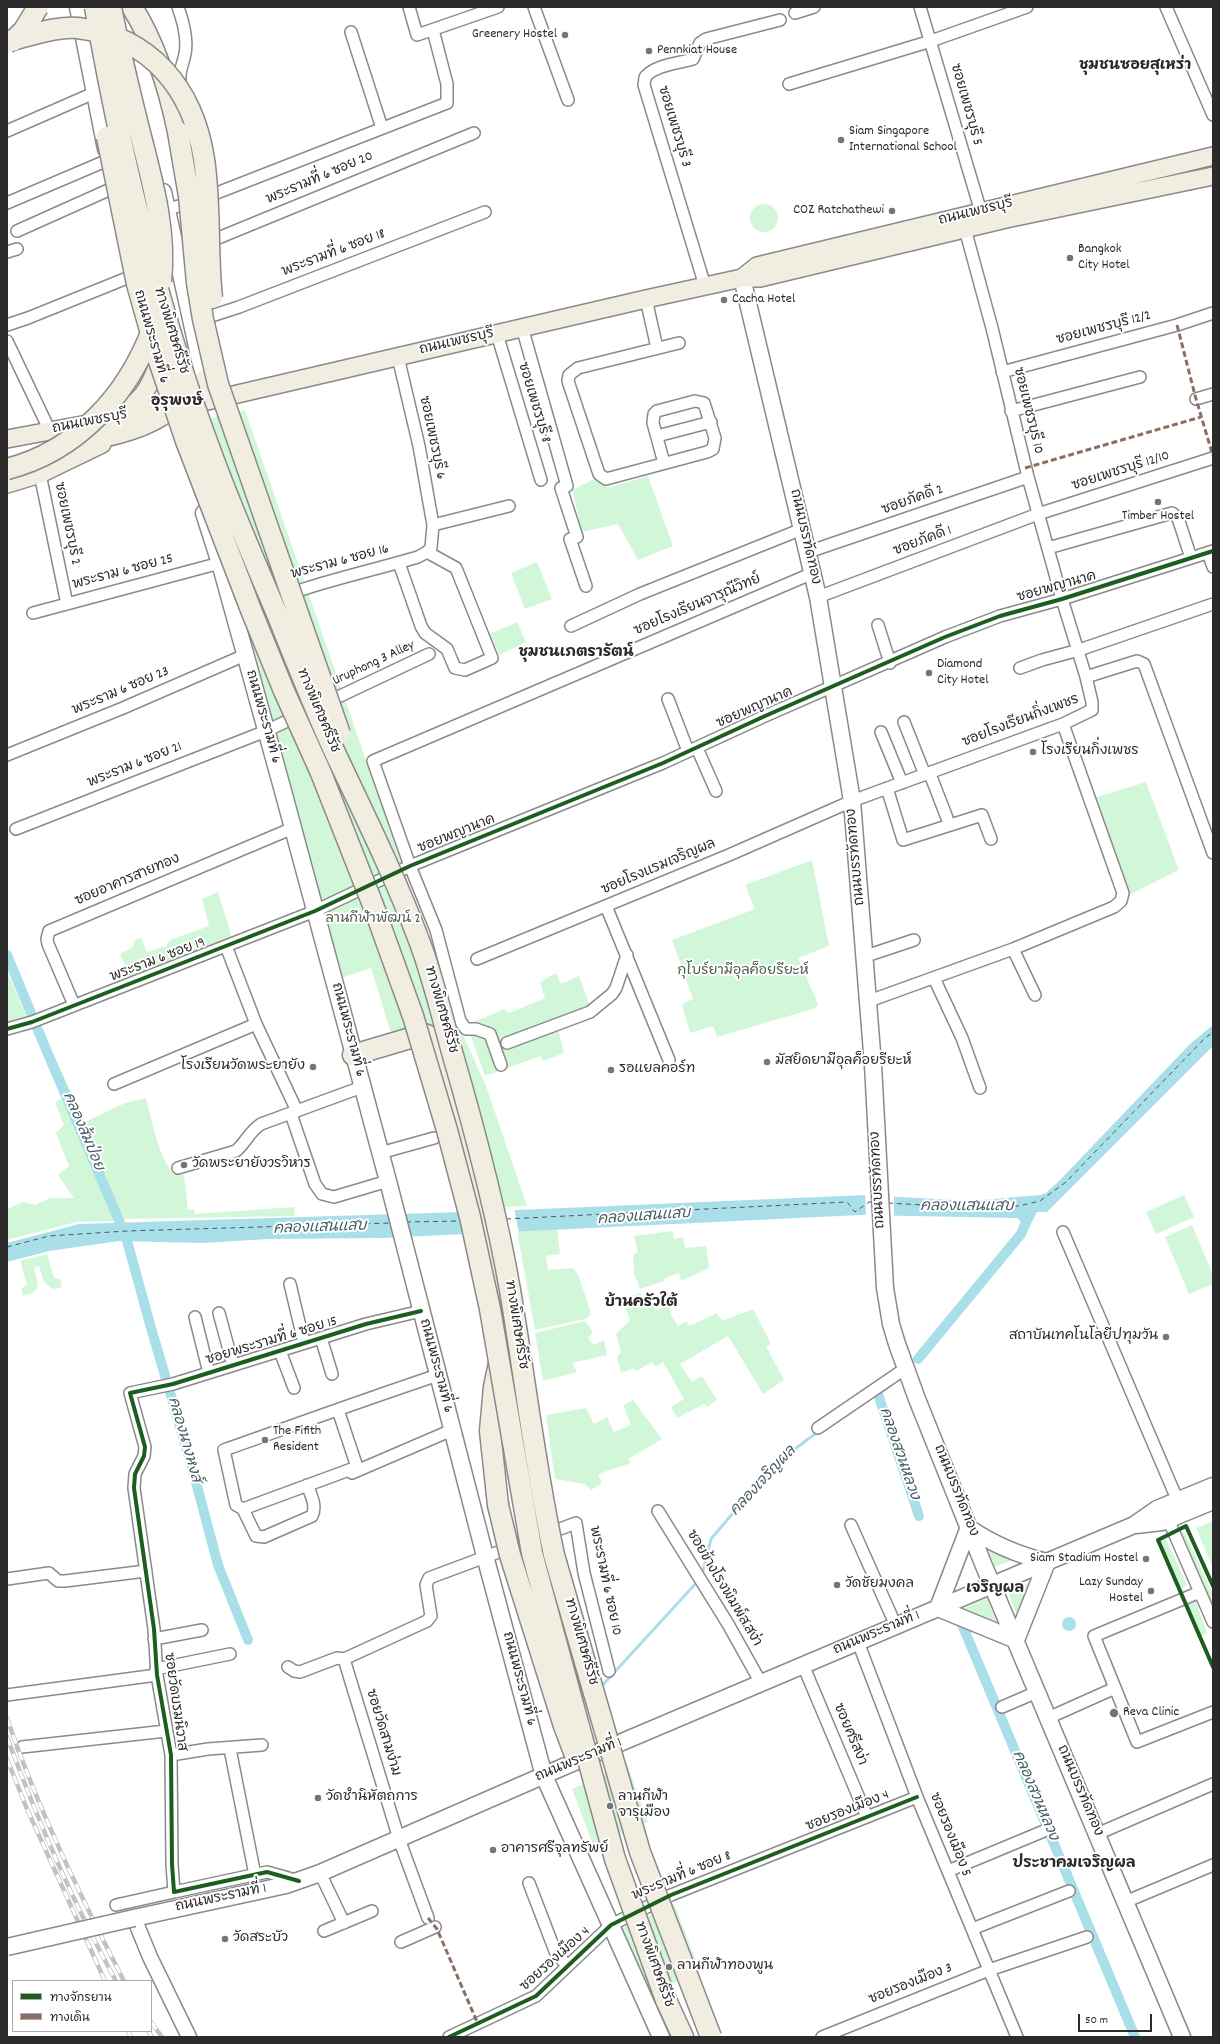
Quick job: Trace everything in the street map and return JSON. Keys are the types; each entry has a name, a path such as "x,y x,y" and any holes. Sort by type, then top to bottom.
{"highway":[{"path":"7,47 24,30 38,7"},
{"name":"ทางพิเศษศรีรัช","path":"83,7 122,215 137,284 157,355 220,534 284,691 321,773 374,905 413,1016 448,1130 470,1217 490,1309 532,1552 615,1859 672,2015 683,2037"},
{"name":"ทางพิเศษศรีรัช","path":"95,7 106,69 144,244 184,377 216,465 307,688 338,758 354,789 420,945 471,1117 490,1192 510,1289 544,1507 554,1555 640,1852 711,2037"},
{"path":"7,469 22,465 43,456 85,429 103,412 118,395 143,352 153,326 160,298 162,258 154,185 136,116 111,7"},
{"path":"132,7 159,61 172,104 187,182 192,242 203,319 218,384 218,399"},
{"path":"7,43 12,40 48,31 77,28 115,36 131,44 153,60 178,87 188,105 198,133 204,160 218,399 288,587 348,755 354,789"},
{"path":"354,1055 424,1034 429,1036 435,1042 474,1180 504,1330 503,1344 494,1387 490,1431 494,1484 501,1521 564,1726 615,1859"}],"main road":[{"name":"ถนนพระรามที่ 6","path":"78,7 113,188 132,276 157,367 172,408 220,563 235,617 388,1182 544,1776 661,2037"},
{"path":"120,7 168,209 204,380 218,399"},
{"name":"ถนนเพชรบุรี","path":"742,278 757,266 1213,156"},
{"name":"ถนนเพชรบุรี","path":"7,439 125,417 156,408 172,408 218,399 646,299 742,278 760,278 965,229 1213,176"},
{"name":"ถนนบรรทัดทอง","path":"742,278 813,573 834,687 852,801 866,956 887,1304 895,1338 992,1585 1182,2037"},
{"path":"25,435 124,410 141,398 149,388 157,367"},
{"name":"ถนนเพชรบุรี","path":"7,460 116,435 159,420 172,408"},
{"path":"7,448 125,417"},
{"name":"ถนนเพชรบุรี","path":"7,484 40,474 100,446 116,435"},
{"name":"ถนนพระรามที่ 1","path":"1134,1525 1162,1522 1168,1519 1183,1503 1213,1486"},
{"name":"ถนนพระรามที่ 1","path":"7,1947 292,1883 320,1873 761,1683 1134,1525 1157,1510 1183,1503 1213,1501"},
{"path":"969,1527 985,1539 1008,1550 1025,1557 1047,1562 1016,1640 938,1608 969,1527"}],"street":[{"path":"408,7 417,35 498,7"},
{"path":"534,7 568,100"},
{"path":"795,14 814,7"},
{"name":"ซอยเพชรบุรี 5","path":"920,7 981,212"},
{"path":"789,84 931,41 1027,7"},
{"path":"1166,7 1213,115"},
{"path":"180,8 186,39 185,54 178,76 201,199"},
{"name":"ซอยเพชรบุรี 3","path":"705,286 644,85 645,79 656,69 693,59 700,43 706,39 780,20"},
{"path":"168,209 238,187 382,128 448,103 447,84 433,30"},
{"path":"351,32 382,128"},
{"path":"7,131 94,93"},
{"name":"พระรามที่ 6 ซอย 20","path":"178,255 402,161 474,133"},
{"path":"7,203 108,160"},
{"path":"17,231 113,188"},
{"name":"พระรามที่ 6 ซอย 18","path":"192,322 239,307 485,212"},
{"name":"ซอยเพชรบุรี 10","path":"965,229 1028,477 1062,599"},
{"path":"7,325 132,276"},
{"path":"646,299 657,348"},
{"name":"ซอยเพชรบุรี 12/2","path":"1002,372 1177,325 1213,313"},
{"path":"522,327 568,486 561,488 577,537 570,539 586,586"},
{"name":"ซอยเพชรบุรี 8","path":"497,334 541,480"},
{"path":"7,341 12,368 49,429"},
{"path":"664,463 653,423 654,414 657,411 696,401 704,403 715,438 713,448 707,452 611,479 602,477 596,468 568,381 569,375 578,368 679,343"},
{"name":"ซอยเพชรบุรี 6","path":"398,358 419,446 433,525"},
{"path":"1012,411 1140,377"},
{"path":"1196,399 1213,394"},
{"path":"657,436 711,422"},
{"name":"ซอยเพชรบุรี 12/10","path":"1038,514 1213,458"},
{"name":"ซอยเพชรบุรี 2","path":"40,474 67,604"},
{"name":"ซอยภัคดี 2","path":"808,552 1028,477"},
{"path":"399,563 421,626 425,633 447,649 455,668 464,670 492,658 456,568 427,552 432,541 433,525 509,506"},
{"path":"1048,548 1172,513 1178,518 1191,558"},
{"name":"ซอยภัคดี 1","path":"818,597 1038,514"},
{"path":"571,626 640,594 802,529"},
{"name":"พระราม 6 ซอย 16","path":"235,617 279,596 317,584 399,563 418,557 427,552"},
{"path":"1210,552 1213,567"},
{"name":"ซอยพญานาค","path":"315,911 410,866 629,778 945,638 1000,616 1062,599 1210,552"},
{"name":"พระราม 6 ซอย 25","path":"33,613 220,563"},
{"name":"ซอยโรงเรียนจารุณีวิทย์","path":"410,866 373,761 813,573"},
{"name":"ซอยโรงเรียนกิ่งเพชร","path":"852,801 927,775 1063,724 1092,710 1092,702 1086,677 1062,599"},
{"path":"1020,668 1213,604"},
{"path":"878,624 890,663"},
{"name":"พระราม 6 ซอย 23","path":"7,755 123,708 245,654"},
{"name":"Uruphong 3 Alley","path":"266,731 429,654"},
{"path":"1086,677 1137,661 1144,664 1213,853"},
{"path":"668,699 692,750 716,791"},
{"path":"904,722 946,818"},
{"path":"869,1001 1013,949 1118,904 1122,897 1113,865 1063,724"},
{"name":"พระราม 6 ซอย 21","path":"16,829 266,731"},
{"path":"882,732 902,783"},
{"path":"887,788 903,840 982,815 991,839"},
{"name":"ซอยโรงแรมเจริญผล","path":"477,959 801,824 852,801"},
{"name":"ซอยอาคารสายทอง","path":"74,1005 48,944 47,939 49,932 292,828"},
{"path":"410,866 440,944 460,1021 466,1029 476,1029 490,1034 501,1065"},
{"path":"606,906 669,1060"},
{"name":"พระราม 6 ซอย 19","path":"7,1029 32,1022 315,911"},
{"path":"866,956 914,940"},
{"path":"226,946 256,1024 294,1113 315,1184 322,1194 334,1197 388,1182"},
{"path":"1013,949 1035,995"},
{"path":"507,1043 590,1012 612,994 616,988 627,956"},
{"path":"934,978 962,1038 980,1088"},
{"path":"114,1084 256,1024"},
{"path":"178,1168 236,1150 243,1144 250,1132 257,1127 362,1087"},
{"path":"380,1153 434,1138"},
{"path":"1063,1232 1168,1478 1183,1503"},
{"path":"290,1284 304,1343"},
{"name":"ซอยพระรามที่ 6 ซอย 15","path":"130,1393 167,1385 321,1338 421,1311"},
{"path":"219,1313 233,1365"},
{"path":"195,1317 209,1373"},
{"path":"321,1338 332,1374"},
{"path":"280,1351 294,1388"},
{"path":"818,1428 906,1368"},
{"path":"307,1485 315,1510 312,1516 264,1537 256,1536 243,1509 236,1505 224,1450 438,1375"},
{"name":"ซอยวัดบรมนิวาส","path":"130,1393 145,1447 144,1456 135,1474 134,1488 146,1571 154,1639 156,1672 171,1755 172,1864 174,1892"},
{"path":"243,1509 357,1467 338,1410"},
{"path":"346,1475 452,1430"},
{"name":"ซอยข้างโรงพิมพ์ส.สง่า","path":"658,1511 728,1624 761,1683"},
{"path":"1168,1519 1213,1622"},
{"name":"พระรามที่ 6 ซอย 10","path":"485,1556 576,1523 584,1573 609,1671"},
{"path":"851,1525 896,1626"},
{"path":"288,1667 294,1672 300,1672 338,1658 344,1659 427,1622 431,1616 426,1585 427,1581 433,1576 485,1556"},
{"path":"7,1579 49,1573 58,1581 65,1581 146,1571"},
{"path":"1200,1592 1094,1636 1137,1742 1213,1712"},
{"path":"154,1639 202,1630"},
{"name":"ซอยรองเมือง 5","path":"858,1642 917,1797 1017,2037"},
{"path":"7,1695 156,1672 230,1654"},
{"name":"ซอยวัดสามง่าม","path":"344,1659 399,1839 428,1918"},
{"name":"ซอยศรีสง่า","path":"803,1666 866,1817"},
{"path":"1048,1718 1115,1688"},
{"path":"1002,1707 1037,1692"},
{"path":"22,1747 166,1731"},
{"name":"ซอยวัดบรมนิวาส","path":"171,1755 208,1748 262,1744"},
{"path":"231,1754 255,1875"},
{"path":"1097,1834 1213,1784"},
{"name":"ซอยรองเมือง 4","path":"766,1857 917,1797"},
{"path":"948,1871 1044,1831"},
{"name":"พระรามที่ 6 ซอย 8","path":"611,1925 672,1895 766,1857"},
{"path":"1125,1902 1213,1865"},
{"path":"116,1905 267,1872 274,1873 292,1883"},
{"path":"320,1873 344,1923"},
{"path":"529,1882 555,1951 567,1966"},
{"path":"972,1929 1069,1891"},
{"path":"324,1931 372,1911"},
{"path":"134,1918 150,1956 189,2037"},
{"name":"ซอยรองเมือง 4","path":"449,2037 532,1998 611,1925"},
{"path":"401,1942 435,1927"},
{"name":"ซอยรองเมือง 3","path":"822,2037 989,1970 1087,1937"}],"green space":[{"path":"764,204 774,208 778,218 774,228 764,232 754,228 750,218 754,208"},
{"name":"ลานกีฬาพัฒน์ 2","path":"245,410 453,1012 486,1086 527,1206 460,1209 410,1026 391,1033 371,968 342,978 241,617 184,424"},
{"path":"648,476 673,546 638,560 618,524 582,532 572,490 596,478 608,488"},
{"path":"537,562 552,599 525,609 511,573"},
{"path":"517,622 526,642 499,655 490,634"},
{"path":"1146,782 1179,870 1127,896 1094,798"},
{"name":"กุโบร์ยามีอุลค็อยรียะห์","path":"812,860 829,946 798,958 818,1004 816,1008 717,1037 713,1026 690,1033 682,1004 693,999 672,940 755,909 745,885"},
{"path":"218,892 233,941 120,985 116,976 127,969 120,954 133,947 134,941 141,938 147,952 166,946 170,940 209,926 202,899"},
{"path":"7,971 28,1020 7,1025"},
{"path":"556,973 561,984 579,976 590,1006 558,1029 564,1053 543,1061 541,1056 485,1076 467,1025 504,1009 509,1013 545,998 540,982"},
{"path":"60,1069 85,1122 125,1103 146,1098 156,1138 163,1158 174,1175 184,1175 188,1210 194,1209 195,1214 294,1207 295,1216 119,1219 56,1071"},
{"path":"63,1098 116,1221 76,1222 7,1240 7,1209 23,1202 35,1205 50,1198 74,1198 58,1175 69,1166 56,1133 64,1125 55,1102"},
{"path":"1184,1195 1194,1217 1156,1234 1146,1212"},
{"path":"1192,1225 1213,1275 1213,1284 1189,1294 1165,1237"},
{"path":"557,1229 560,1254 546,1256 548,1270 573,1268 579,1276 591,1314 585,1319 535,1330 517,1231"},
{"path":"673,1231 674,1239 683,1237 685,1248 706,1246 709,1268 681,1281 679,1273 665,1278 664,1281 640,1289 634,1273 633,1255 638,1252 634,1236"},
{"path":"47,1254 54,1278 60,1279 62,1287 53,1289 44,1282 39,1266 34,1268 38,1286 34,1292 23,1296 21,1289 27,1284 20,1261"},
{"path":"640,1293 643,1297 649,1296 655,1311 668,1305 671,1310 670,1313 678,1326 686,1321 689,1326 717,1313 722,1321 753,1309 771,1344 766,1346 784,1380 763,1394 728,1336 680,1364 692,1382 702,1376 717,1400 707,1407 704,1404 677,1418 671,1407 684,1399 663,1362 656,1367 652,1362 636,1371 633,1368 621,1373 617,1357 621,1352 616,1334 630,1320 626,1308 630,1304 627,1298"},
{"path":"585,1321 593,1332 588,1338 594,1345 604,1340 607,1355 572,1363 577,1372 543,1381 535,1333"},
{"path":"633,1400 662,1439 628,1459 631,1463 598,1474 602,1483 591,1490 585,1484 555,1479 546,1415 586,1408 594,1424 607,1417 614,1432 631,1425 623,1405"},
{"path":"1213,1521 1213,1568 1196,1528"},
{"path":"1184,1531 1213,1595 1213,1613 1177,1534"},
{"path":"1166,1539 1187,1585 1181,1589 1160,1542"},
{"path":"986,1544 1018,1558 995,1567"},
{"path":"1035,1581 1018,1618 1008,1592"},
{"path":"1194,1597 1207,1633 1200,1636 1186,1601"},
{"path":"987,1598 999,1627 958,1611"},
{"name":"ลานกีฬา จารุเมือง","path":"627,1764 648,1822 593,1845 572,1789"},
{"path":"674,1903 700,1971 652,1994 621,1929"}],"water":[{"name":"คลองแสนแสบ","path":"1213,1025 1213,1046 1047,1212 1037,1212 1028,1229 1017,1218 860,1215 383,1238 269,1239 201,1243 119,1241 49,1251 7,1262 7,1243 79,1224 494,1211 866,1195 970,1201 1040,1195 1046,1193 1059,1181 1190,1044"},
{"path":"1066,1617 1072,1617 1076,1621 1076,1627 1072,1631 1066,1631 1062,1627 1062,1621"}],"pier":[{"path":"865,1193 894,1196 894,1218 866,1217"},
{"path":"514,1208 519,1233 468,1236 463,1210"}],"waterway":[{"name":"คลองส้มป่อย","path":"7,955 31,1013"},
{"name":"คลองนางหงส์","path":"37,1028 126,1237 192,1467 218,1565 248,1640"},
{"name":"คลองเจริญผล","path":"918,1359 1021,1234 1030,1213"},
{"name":"คลองสวนหลวง","path":"885,1385 877,1391 919,1516"},
{"name":"คลองเจริญผล","path":"702,1575 711,1539 739,1506 792,1451 819,1431"},
{"name":"คลองเจริญผล","path":"600,1688 698,1581"},
{"name":"คลองสวนหลวง","path":"961,1622 1135,2037"}],"ferry route":[{"path":"888,1203 977,1208 1019,1206 1040,1201 1066,1182 1204,1039 1213,1032"},
{"path":"506,1219 847,1202 855,1212 869,1202 873,1202"},
{"path":"406,1222 461,1221"},
{"path":"7,1247 49,1236 127,1231 391,1223"}],"railway":[{"path":"7,1718 46,1819 124,1980"},
{"path":"7,1737 31,1800 57,1861 85,1922 115,1980"},
{"path":"7,1759 27,1809 105,1980"},
{"path":"152,2023 162,2037"},
{"path":"128,2032 131,2037"},
{"path":"149,2032 152,2037"}],"marked path":[{"path":"1177,325 1196,399 1213,456"},
{"path":"1025,468 1201,417"},
{"path":"428,1918 437,1929 478,2024"}],"cycle path":[{"path":"7,1029 32,1022 315,911 410,866 663,763 765,716 945,637 1000,616 1062,599 1213,551"},
{"path":"299,1881 267,1872 174,1892 172,1864 171,1755 157,1675 154,1629 134,1488 135,1474 144,1456 145,1447 130,1393 173,1384 366,1324 421,1311"},
{"path":"1213,1586 1186,1526 1158,1540 1213,1667"},
{"path":"449,2037 536,1996 611,1925 671,1895 917,1797"}],"place":[{"name":"Greenery Hostel","path":"565,35"},
{"name":"Pennkiat House","path":"649,51"},
{"name":"Siam Singapore International School","path":"841,140"},
{"name":"COZ Ratchathewi","path":"892,211"},
{"name":"Bangkok City Hotel","path":"1070,258"},
{"name":"Cacha Hotel","path":"724,300"},
{"name":"Timber Hostel","path":"1158,502"},
{"name":"Diamond City Hotel","path":"929,673"},
{"name":"โรงเรียนกิ่งเพชร","path":"1033,752"},
{"name":"มัสยิดยามีอุลค็อยรียะห์","path":"767,1062"},
{"name":"โรงเรียนวัดพระยายัง","path":"313,1067"},
{"name":"รอแยลคอร์ท","path":"611,1070"},
{"name":"วัดพระยายังวรวิหาร","path":"184,1165"},
{"name":"สถาบันเทคโนโลยีปทุมวัน","path":"1166,1337"},
{"name":"The Fifith Resident","path":"265,1440"},
{"name":"Siam Stadium Hostel","path":"1146,1559"},
{"name":"วัดชัยมงคล","path":"837,1585"},
{"name":"Lazy Sunday Hostel","path":"1151,1591"},
{"name":"Reva Clinic","path":"1114,1713"},
{"name":"วัดชำนิหัตถการ","path":"318,1798"},
{"name":"ลานกีฬา จารุเมือง","path":"610,1806"},
{"name":"อาคารศรีจุลทรัพย์","path":"493,1850"},
{"name":"วัดสระบัว","path":"225,1939"},
{"name":"ลานกีฬาทองพูน","path":"669,1967"}],"district":[{"name":"ชุมชนซอยสุเหร่า","path":"1135,67"},
{"name":"อุรุพงษ์","path":"177,403"},
{"name":"ชุมชนเภตรารัตน์","path":"576,654"},
{"name":"บ้านครัวใต้","path":"641,1304"},
{"name":"เจริญผล","path":"995,1590"},
{"name":"ประชาคมเจริญผล","path":"1074,1865"}]}
